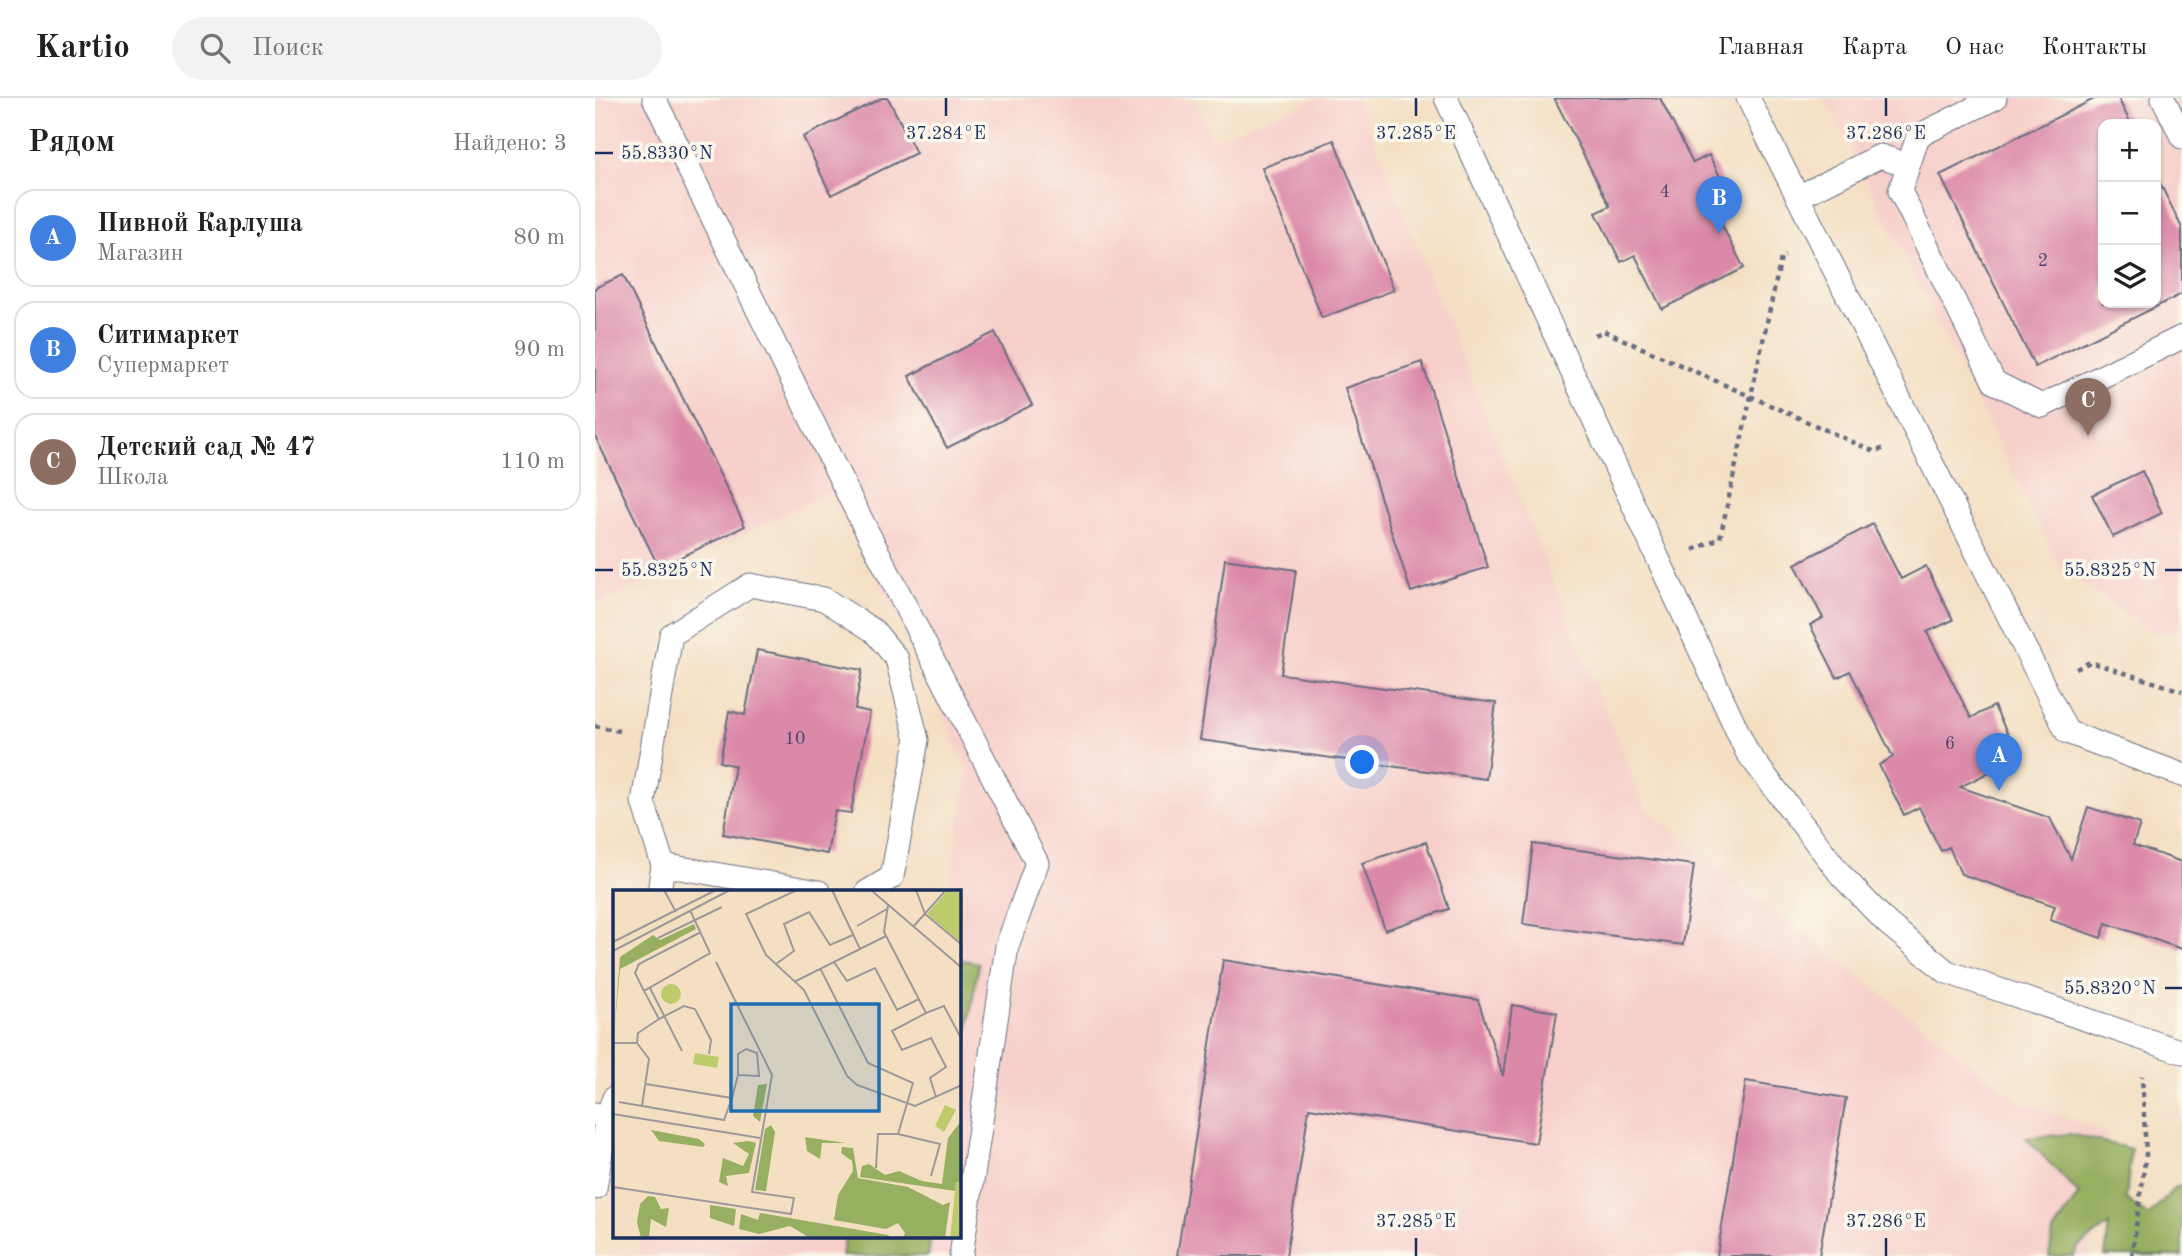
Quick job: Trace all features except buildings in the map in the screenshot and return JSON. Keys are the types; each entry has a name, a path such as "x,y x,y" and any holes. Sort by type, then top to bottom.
{"lane":[{"path":"654,98 850,498 1037,863 1007,946 961,1256"},
{"path":"1446,98 1747,752 1841,875 1887,923 1947,972 2182,1052"},
{"path":"1748,98 2067,732 2182,775"},
{"path":"1994,98 1918,136 1900,191 1994,382 2042,406 2182,337"},
{"path":"2163,98 2182,136"},
{"path":"1798,197 1880,156 1908,165"},
{"path":"659,890 663,865 643,802 671,635 750,584 824,599 874,631 897,659 917,740 892,877 870,890"},
{"path":"663,865 807,890"},
{"path":"595,1188 605,1110"}],"path":[{"path":"1660,565 1720,538 1781,258 1819,239"},
{"path":"1562,350 1604,331 1875,452 1916,432"},
{"path":"2044,685 2090,662 2182,691"},
{"path":"2131,1256 2146,1154 2140,1038"}],"shaded area":[{"path":"595,98 1193,98 1213,139 1319,98 1357,98 1646,810 2019,1101 2107,1132 2089,1256 638,1256 641,1238 961,1238 961,890 948,890 968,771 906,635 830,492 599,604 595,603"},
{"path":"1825,98 2182,98 2182,629 2158,635 2061,569"}],"green space":[{"path":"961,959 979,963 961,1066"},
{"path":"2070,1134 2131,1149 2126,1199 2149,1216 2174,1188 2182,1185 2182,1256 2105,1256 2109,1225 2078,1247 2074,1256 2049,1256 2053,1232 2079,1194 2026,1138"},
{"path":"845,1238 931,1238 928,1256 842,1256"}],"place":[{"name":"Ситимаркет","path":"1719,234"},
{"name":"Детский сад № 47","path":"2088,436"},
{"name":"Пивной Карлуша","path":"1999,791"}]}
